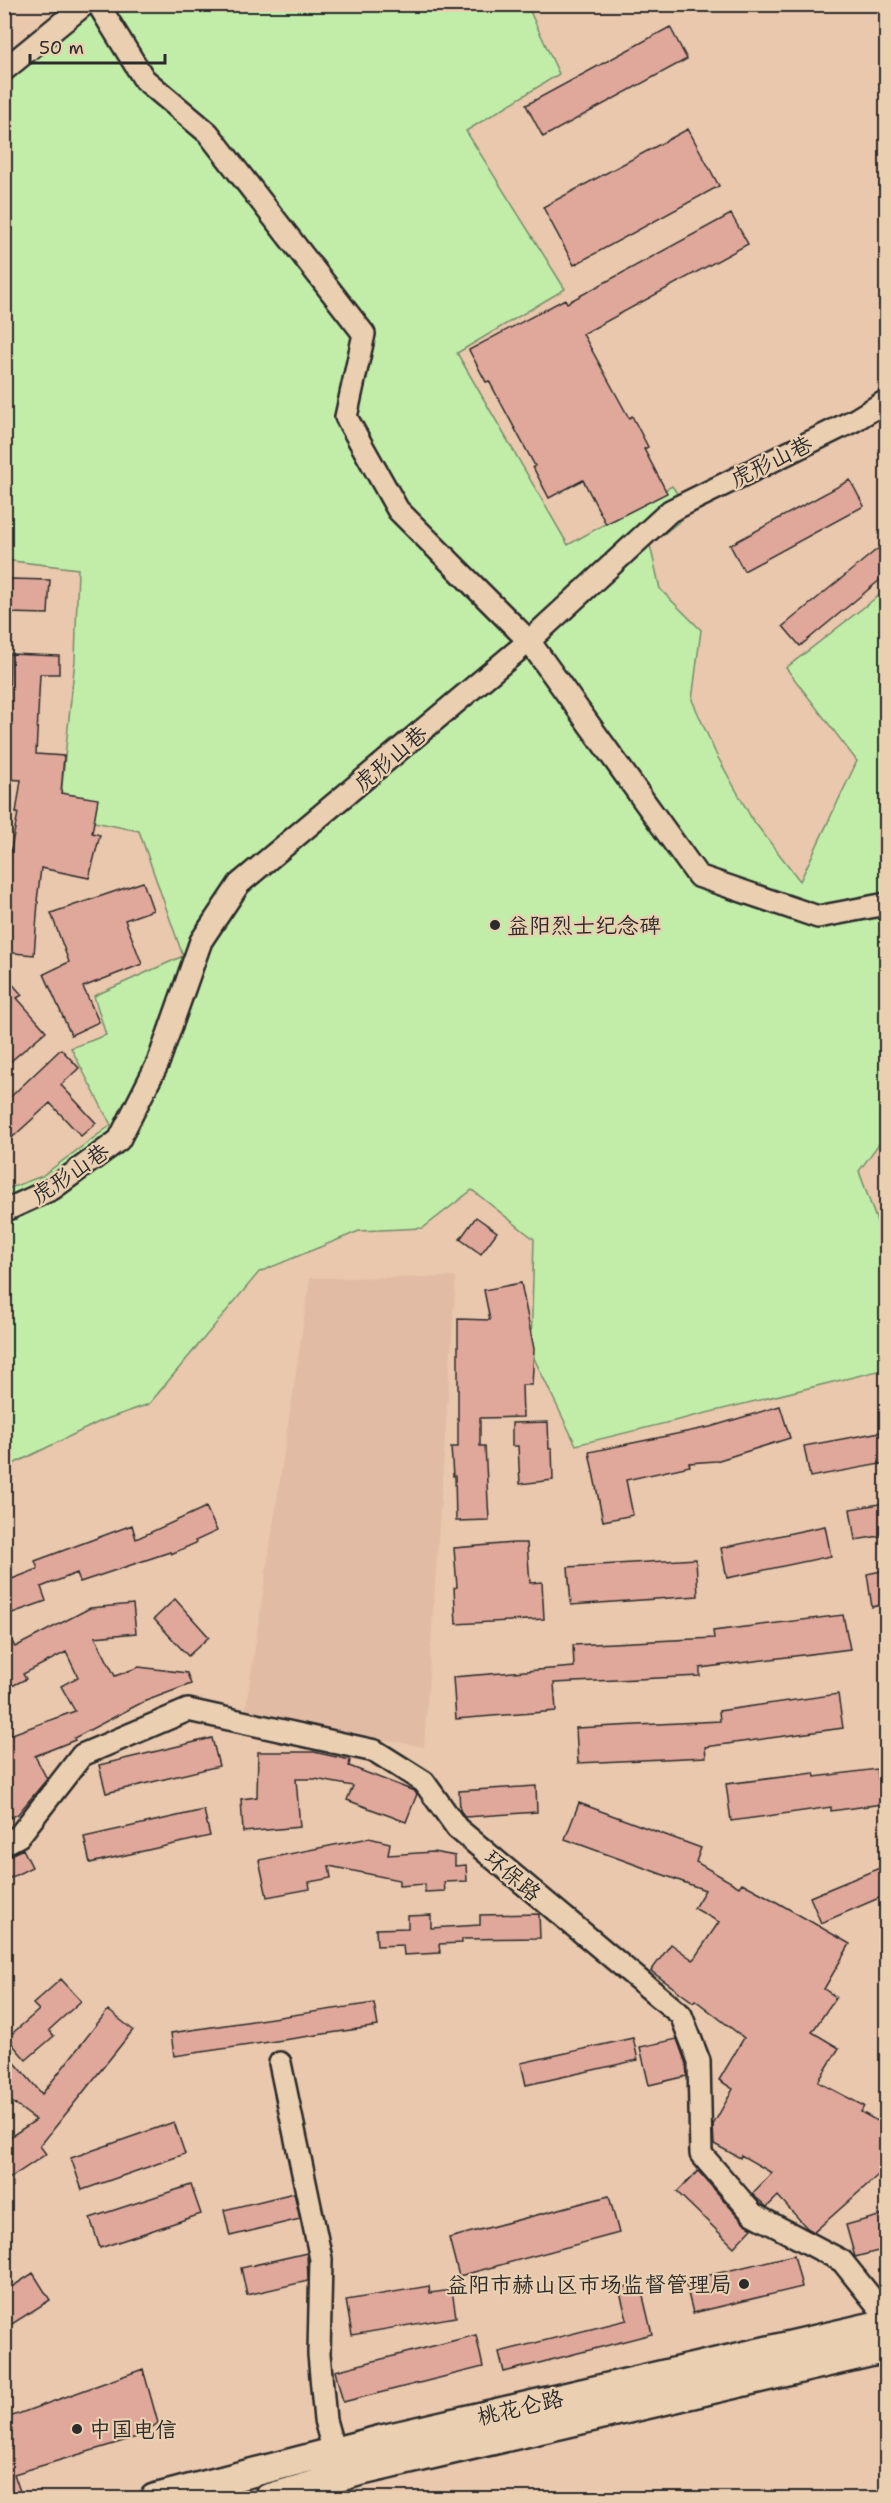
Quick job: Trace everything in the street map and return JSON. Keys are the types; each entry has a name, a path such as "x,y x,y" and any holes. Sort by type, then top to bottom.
{"main road":[{"name":"桃花仑路","path":"154,2499 334,2452 886,2323"},
{"name":"桃花仑路","path":"268,2499 297,2493 358,2472 886,2349"}],"street":[{"path":"4,70 85,4"},
{"path":"98,4 144,79 208,133 364,334 346,417 398,510 529,642 698,876 818,917 886,904"},
{"name":"虎形山巷","path":"4,1211 52,1189 119,1140 158,1062 201,941 239,884 529,642 670,512 855,420 886,401"},
{"name":"环保路","path":"4,1844 19,1836 82,1755 188,1710 375,1751 424,1782 457,1828 681,2015 699,2061 701,2154 753,2214 842,2261 886,2316"},
{"path":"280,2063 321,2259 319,2354 325,2420 334,2452"}],"shaded area":[{"path":"456,1277 424,1747 245,1714 310,1278"}],"green space":[{"path":"96,5 527,5 559,74 466,131 565,289 457,353 568,545 672,486 690,513 650,545 660,589 701,630 692,700 716,754 752,819 800,881 857,761 786,668 886,590 886,1134 859,1171 886,1247 886,1369 576,1445 531,1352 534,1239 472,1190 423,1228 359,1231 259,1272 149,1404 101,1421 5,1468 5,1190 42,1176 111,1125 71,1048 106,1035 94,996 183,956 139,831 59,815 75,660 78,569 5,560 5,78"}],"building":[{"path":"670,27 687,59 543,137 526,105"},
{"path":"688,129 719,186 574,265 543,207"},
{"path":"731,214 748,244 583,334 629,418 632,416 648,447 644,449 667,493 606,524 583,480 549,498 533,467 535,466 489,381 486,382 469,350 565,299 567,303"},
{"path":"850,480 864,506 744,571 730,545"},
{"path":"886,542 886,575 800,646 783,626"},
{"path":"9,579 50,580 48,614 8,613"},
{"path":"10,654 59,656 59,674 40,674 36,754 64,756 61,793 98,799 92,833 100,835 89,878 41,868 34,955 4,952 4,885 18,813 16,813 21,780 7,779"},
{"path":"143,882 153,910 125,920 142,964 83,987 99,1022 71,1035 44,974 69,962 51,913"},
{"path":"4,974 22,995 17,998 46,1031 4,1067"},
{"path":"61,1049 79,1068 61,1085 96,1123 81,1136 50,1103 4,1145 4,1103"},
{"path":"476,1217 497,1232 481,1254 460,1239"},
{"path":"521,1283 534,1349 532,1385 522,1385 523,1417 480,1418 480,1446 485,1446 489,1520 456,1521 455,1476 453,1476 451,1447 458,1447 458,1319 490,1320 484,1290"},
{"path":"780,1406 790,1438 716,1461 689,1463 690,1466 626,1480 633,1515 603,1521 589,1452 710,1427"},
{"path":"548,1422 553,1480 520,1484 518,1446 512,1446 512,1423"},
{"path":"886,1431 886,1463 810,1477 804,1446"},
{"path":"886,1503 886,1535 855,1540 850,1509"},
{"path":"206,1507 217,1531 195,1541 196,1543 171,1554 170,1552 80,1582 77,1573 41,1587 46,1601 4,1616 4,1582 38,1569 35,1561 132,1525 136,1539"},
{"path":"825,1526 831,1556 727,1578 721,1548"},
{"path":"527,1543 530,1583 542,1582 544,1619 456,1624 454,1588 457,1587 454,1548"},
{"path":"696,1559 698,1596 571,1605 568,1567"},
{"path":"886,1570 886,1604 872,1607 867,1574"},
{"path":"175,1599 209,1637 188,1656 154,1619"},
{"path":"133,1604 136,1633 95,1637 115,1676 139,1667 187,1673 191,1684 143,1702 74,1738 75,1740 35,1756 47,1779 18,1814 4,1821 4,1737 75,1711 61,1686 78,1677 66,1652 23,1674 26,1679 4,1690 4,1628 15,1647 90,1608"},
{"path":"843,1615 850,1649 700,1668 700,1676 554,1683 556,1711 456,1719 453,1677 574,1667 573,1645 714,1638 713,1631"},
{"path":"838,1694 843,1728 705,1747 706,1757 578,1763 576,1728 720,1721 719,1711"},
{"path":"212,1738 219,1766 106,1793 99,1765"},
{"path":"258,1752 314,1752 350,1760 349,1766 417,1794 406,1822 347,1800 353,1786 315,1779 296,1779 300,1827 243,1832 241,1799 257,1797"},
{"path":"877,1769 882,1804 831,1811 831,1807 731,1821 726,1784 814,1773 815,1777"},
{"path":"536,1786 537,1812 465,1817 460,1810 459,1791"},
{"path":"579,1803 701,1848 696,1862 739,1887 742,1883 850,1944 824,1989 836,1997 812,2032 839,2048 818,2082 864,2106 861,2112 886,2126 886,2168 814,2232 807,2228 778,2196 767,2207 752,2194 772,2173 741,2155 740,2158 714,2144 713,2125 733,2089 719,2080 744,2038 695,2000 693,2002 651,1971 671,1944 693,1960 719,1922 694,1908 705,1890 565,1839"},
{"path":"204,1810 210,1836 90,1863 84,1837"},
{"path":"369,1838 390,1843 388,1855 433,1852 455,1856 455,1866 466,1865 467,1881 444,1882 445,1891 425,1892 425,1884 399,1886 399,1880 329,1866 331,1878 309,1882 310,1889 267,1897 259,1860"},
{"path":"23,1849 32,1867 4,1881 4,1858"},
{"path":"882,1867 886,1878 886,1895 821,1923 810,1897"},
{"path":"539,1914 540,1938 462,1939 462,1943 439,1944 440,1953 404,1955 403,1945 377,1946 376,1929 408,1928 408,1916 431,1915 431,1928 480,1925 480,1915"},
{"path":"61,1979 81,2001 49,2030 54,2036 26,2060 7,2038 39,2010 33,2004"},
{"path":"374,2003 378,2026 174,2056 171,2033"},
{"path":"108,2010 133,2030 40,2146 46,2154 4,2182 4,2141 36,2120 4,2096 4,2050 42,2094"},
{"path":"633,2038 638,2060 526,2085 521,2063"},
{"path":"677,2039 686,2064 687,2076 649,2085 640,2047"},
{"path":"174,2122 185,2154 82,2190 71,2158"},
{"path":"698,2171 743,2222 752,2228 734,2247 677,2192"},
{"path":"191,2185 201,2214 100,2248 90,2218"},
{"path":"294,2193 300,2219 230,2236 224,2210"},
{"path":"609,2196 619,2233 459,2276 449,2238"},
{"path":"886,2214 886,2249 855,2257 846,2225"},
{"path":"307,2253 308,2281 247,2295 241,2268"},
{"name":"益阳市赫山区市场监督管理局","path":"794,2255 802,2287 693,2313 685,2281"},
{"path":"33,2273 50,2300 4,2329 4,2292"},
{"path":"640,2284 652,2334 504,2372 499,2352 627,2320 619,2288"},
{"path":"429,2286 430,2293 452,2290 456,2317 352,2335 346,2300"},
{"path":"476,2335 483,2367 343,2402 335,2371"},
{"name":"中国电信","path":"143,2369 158,2423 140,2436 14,2474 21,2494 4,2499 4,2419"}],"place":[{"name":"益阳烈士纪念碑","path":"495,925"},
{"name":"益阳市赫山区市场监督管理局","path":"744,2284"},
{"name":"中国电信","path":"77,2429"}]}
